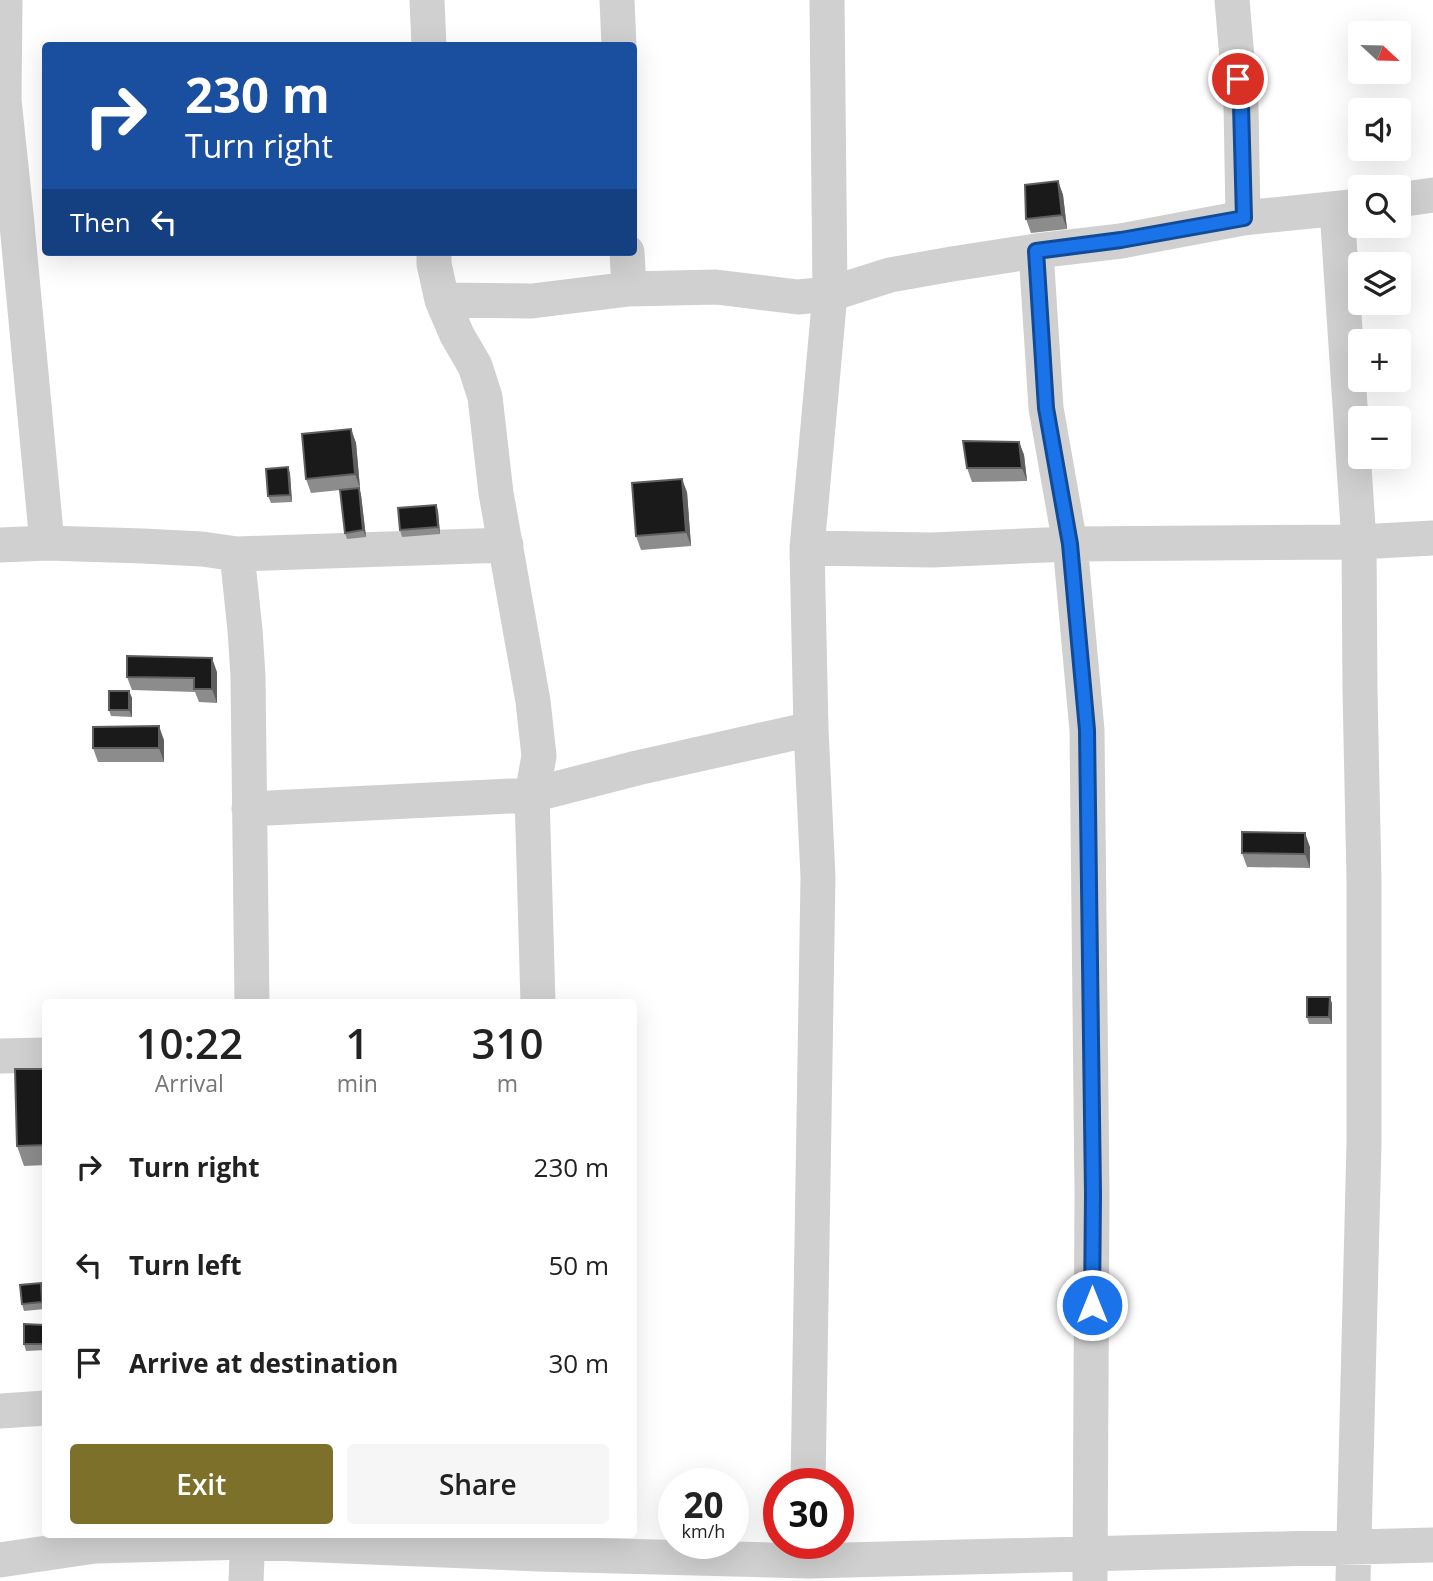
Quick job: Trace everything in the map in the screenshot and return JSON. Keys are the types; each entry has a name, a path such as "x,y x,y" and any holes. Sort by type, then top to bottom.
{"street":[{"path":"5,0 4,100 47,543"},
{"path":"426,0 429,42"},
{"path":"617,0 619,42"},
{"path":"808,1468 818,877 807,548 830,294 827,0"},
{"path":"1232,0 1241,105 1244,218"},
{"path":"1411,198 1433,195"},
{"path":"442,300 532,301 629,289 716,287 798,297 830,294 890,275 1121,240 1244,218 1348,207"},
{"path":"1349,238 1359,542 1364,880 1364,1144 1353,1564"},
{"path":"1036,251 1046,408 1070,544 1087,730 1093,1194 1090,1567"},
{"path":"434,256 442,300 457,335 475,366 485,397 496,493 533,701 539,756 532,795 538,999"},
{"path":"627,256 629,289"},
{"path":"807,548 932,550 1070,544 1359,542 1433,538"},
{"path":"0,545 47,543 202,549 237,554 506,545"},
{"path":"237,554 248,676 252,999"},
{"path":"249,808 532,795 637,768 811,729"},
{"path":"0,1056 42,1055"},
{"path":"0,1411 42,1408"},
{"path":"0,1560 95,1546 248,1538 538,1557 1090,1567 1353,1564 1433,1545"},
{"path":"246,1581 248,1538"}],"building":[{"path":"1058,181 1062,215 1026,219 1025,185"},
{"path":"351,429 355,474 306,479 302,434"},
{"path":"963,441 1019,442 1022,468 967,468"},
{"path":"288,467 290,495 268,496 266,469"},
{"path":"682,479 686,532 636,536 632,483"},
{"path":"359,488 363,530 345,533 340,490"},
{"path":"436,505 438,527 400,530 398,508"},
{"path":"127,656 212,658 212,689 194,689 194,678 127,677"},
{"path":"109,691 129,691 129,710 109,710"},
{"path":"159,726 159,748 93,748 93,727"},
{"path":"1242,832 1305,833 1305,854 1242,853"},
{"path":"1307,997 1330,997 1329,1017 1307,1017"},
{"path":"15,1069 42,1069 42,1145 17,1146"},
{"path":"41,1283 42,1302 22,1304 20,1285"},
{"path":"24,1324 42,1325 42,1344 24,1344"}],"route":[{"path":"1092,1305 1087,730 1070,544 1046,408 1036,251 1121,240 1244,218 1238,79"}]}
